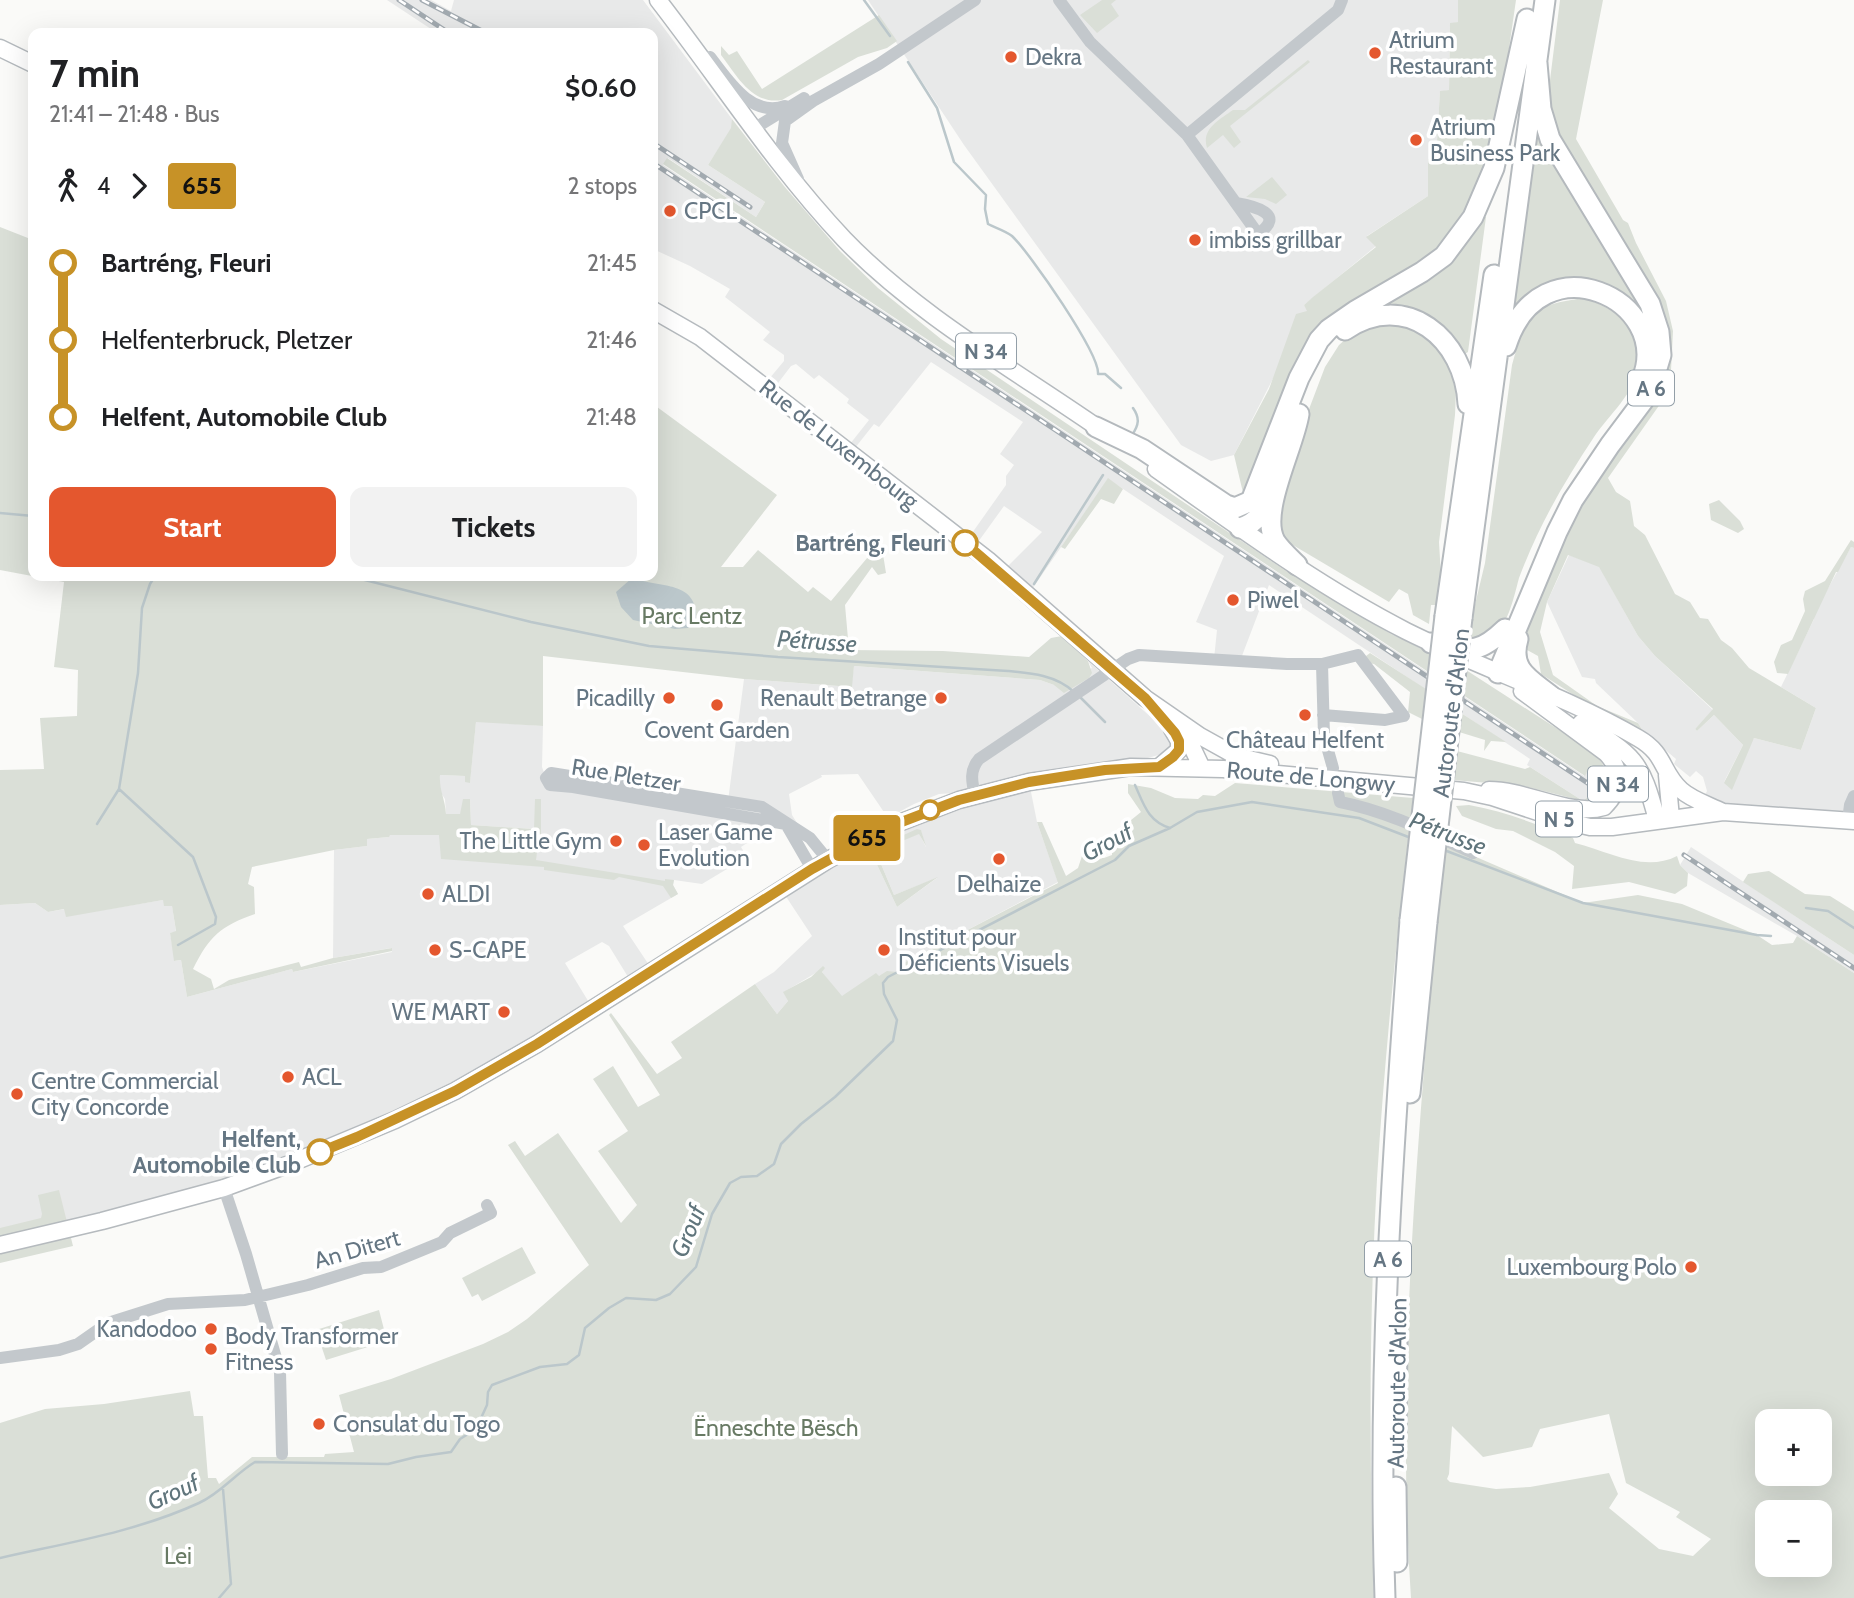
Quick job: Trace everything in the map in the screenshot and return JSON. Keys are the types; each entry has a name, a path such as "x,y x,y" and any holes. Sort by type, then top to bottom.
{"highway":[{"name":"Autoroute d'Arlon","path":"1454,617 1495,363 1545,0"},
{"name":"Autoroute d'Arlon","path":"1385,1598 1382,1526 1383,1378 1392,1154 1454,617 1470,443 1516,124 1528,9"},
{"name":"A 6","path":"1096,427 1142,449 1226,505 1235,508 1251,501 1311,353 1329,329 1444,256 1464,232 1481,202 1494,168 1528,9"},
{"name":"A 6","path":"1493,671 1557,532 1588,476 1643,401 1652,385 1661,355 1659,332 1650,304 1550,139 1542,109 1537,63"},
{"name":"A 6","path":"1493,671 1505,629 1549,526 1567,492 1638,390 1646,371 1646,342 1627,308 1609,296 1573,287 1555,290 1522,311 1495,363"},
{"name":"A 6","path":"1240,528 1251,525 1261,516 1317,368 1328,349 1346,329 1360,321 1382,315 1402,316 1420,322 1439,334 1453,350 1462,368 1467,386 1470,443"},
{"name":"A 6","path":"1240,528 1261,494 1304,380 1311,353"},
{"name":"A 6","path":"1297,565 1275,540 1270,526 1271,507 1297,431 1299,414"},
{"name":"A 6","path":"1551,696 1521,672 1515,655 1516,646 1560,535 1588,476"},
{"path":"1431,643 1472,650 1487,645 1505,629"},
{"name":"Autoroute d'Arlon","path":"1398,1598 1396,1453 1399,1290 1418,921"}],"main road":[{"name":"N 34","path":"658,0 805,194 845,239 888,280 927,310 1240,528 1356,603 1431,643 1594,715 1649,744 1659,754 1679,789 1723,812"},
{"path":"0,48 28,62"},
{"name":"Rue de Luxembourg","path":"658,313 700,337 805,417 988,561 1145,698 1200,736 1236,756 1254,762 1328,773"},
{"name":"N 34","path":"1464,791 1519,792 1581,810 1604,807 1617,790 1620,777 1616,764 1606,753 1493,671"},
{"name":"N 34","path":"1493,671 1619,746 1634,760 1644,776 1664,819"},
{"path":"1145,698 1179,741 1179,750 1159,767"},
{"path":"1145,698 1179,728 1204,768"},
{"path":"1200,736 1206,751 1204,768"},
{"name":"Route de Longwy","path":"0,1245 224,1188 357,1137 455,1091 553,1035 812,869 891,826 975,796 1029,782 1131,767 1328,773 1464,791 1590,827 1612,827 1723,812 1851,821"},
{"name":"N 34","path":"1664,819 1666,769"}],"street":[{"path":"758,133 785,121 975,0"},
{"path":"1059,0 1090,42 1187,135 1236,203"},
{"path":"1187,135 1338,10 1342,0"},
{"path":"692,43 709,56 738,91 760,108 780,108 854,69 895,53"},
{"path":"758,133 811,94"},
{"path":"785,121 782,143 805,194"},
{"path":"975,796 971,776 973,766 979,759 1128,659 1139,655 1287,664 1322,664 1358,655 1404,716 1385,720 1323,715"},
{"path":"1322,664 1328,773"},
{"name":"Rue Pletzer","path":"786,824 550,785 546,778 551,773 762,807 810,838 828,860"},
{"path":"1338,793 1340,802 1364,807 1410,824 1473,853"},
{"path":"1851,821 1850,805 1854,796"},
{"name":"Rue Pletzer","path":"786,824 812,869"},
{"path":"224,1188 246,1254 279,1372 282,1454"},
{"name":"An Ditert","path":"258,1298 363,1268 381,1268 407,1258 442,1242 450,1233 491,1213 487,1205"},
{"path":"0,1359 59,1350 78,1344 108,1323 168,1304 258,1298"}],"shaded area":[{"path":"387,0 431,0 451,11 454,0 643,0 732,119 732,128 708,165 765,202 756,217 668,158 663,165 1584,776 1587,772 1597,780 1592,793 1583,801 1527,765 1530,759 1269,585 1240,661 1214,659 1217,630 1196,622 1224,556 1108,479 1028,595 1002,572 1042,532 1004,506 973,549 965,543 1006,485 1006,476 1014,465 1000,454 1023,422 931,362 879,427 874,424 851,453 846,449 869,420 847,403 849,399 819,375 814,379 796,364 791,366 772,391 764,385 784,361 784,355 763,340 770,332 725,297 730,289 658,251 658,28 429,28"},
{"path":"868,0 1458,0 1458,22 1450,24 1449,90 1440,92 1436,158 1428,159 1428,196 1367,236 1376,246 1304,305 1308,310 1234,455 1211,461 1181,445 964,145"},
{"path":"1851,547 1854,548 1854,821 1723,812 1704,797 1707,791 1703,777 1696,771 1690,777 1674,764 1676,759 1643,731 1595,679 1582,677 1547,602 1569,555 1599,566 1638,636 1655,656 1713,710 1695,729 1697,731 1714,715 1743,745 1724,782 1754,738 1801,750 1816,708 1781,687 1814,619 1812,617"},
{"path":"629,581 643,581 676,588 691,598 696,621 688,628 675,629 633,620 621,607 616,592"},
{"name":"Parc Lentz","path":"1088,661 1171,735 1173,744 1170,749 1162,754 1105,770 1029,782 1037,822 1058,882 901,965 898,972 879,976 841,997 822,972 824,968 784,992 788,1001 777,1014 755,984 774,972 812,936 781,889 959,800 956,793 939,794 888,818 858,774 821,775 822,777 789,794 792,815 797,823 755,829 753,839 741,847 747,857 702,884 674,880 673,885 678,894 623,926 653,971 633,985 609,946 602,942 565,963 593,1009 537,1044 287,1165 0,1245 0,905 35,903 48,912 65,909 67,916 163,900 172,905 176,932 170,933 175,961 181,960 187,997 292,969 293,972 392,952 391,948 333,958 334,850 367,846 367,839 389,835 440,835 535,862 539,839 535,838 537,830 535,800 535,829 471,825 470,799 460,814 446,814 445,799 439,790 440,775 465,776 470,782 476,721 543,726 542,767 546,778 760,818 762,807 728,801 744,679 851,687 854,666 1040,680 1054,685 1092,668","holes":["921,831 926,847 919,833 876,852 894,895 937,878 897,907 870,850"]},
{"path":"1691,847 1854,955 1854,973 1797,936 1688,873 1680,865"}],"green space":[{"path":"1102,0 1116,0 1111,4 1119,16 1097,33 1080,15"},
{"path":"1458,0 1516,0 1503,90 1482,180 1450,239 1422,264 1343,312 1245,501 1234,455 1269,389 1296,314 1307,311 1304,305 1376,247 1366,237 1428,196 1428,159 1436,158 1440,91 1449,90 1450,23 1458,22"},
{"path":"1560,0 1603,0 1576,139 1623,220 1628,223 1666,301 1673,331 1670,390 1608,478 1616,492 1630,501 1634,526 1645,535 1675,594 1690,602 1700,618 1708,619 1721,640 1732,648 1749,668 1816,708 1801,750 1754,738 1732,790 1724,783 1743,745 1714,715 1697,731 1695,729 1713,709 1655,656 1638,636 1599,567 1568,555 1547,602 1540,632 1553,675 1597,706 1638,723 1643,731 1591,706 1541,674 1538,656 1520,646 1568,525 1670,347 1665,329 1563,151 1547,104"},
{"path":"879,15 897,41 887,48 858,57 782,100 762,98 754,93 739,80 721,55 721,46 729,55 737,51 762,89"},
{"path":"1308,60 1310,62 1230,126 1241,142 1234,148 1223,135 1207,148 1207,135 1217,121 1233,110 1245,110"},
{"path":"732,119 784,186 840,251 878,288 941,339 1286,571 1391,634 1466,670 1598,755 1605,776 1597,795 1583,801 1592,793 1597,780 1587,772 1585,776 663,164 667,158 756,217 765,202 708,165 731,128"},
{"path":"1538,125 1631,283 1649,325 1614,289 1588,281 1566,281 1549,285 1518,308 1515,300"},
{"path":"1272,177 1287,195 1276,204 1265,199 1246,197"},
{"path":"1480,215 1486,217 1468,352 1463,355 1376,305"},
{"path":"0,227 28,238 28,575 0,570"},
{"path":"1584,298 1617,314 1631,330 1638,352 1633,385 1594,437 1552,505 1519,578 1506,620 1471,642 1473,613 1485,563 1512,365 1517,348 1533,315 1552,304"},
{"path":"1399,322 1423,331 1443,354 1453,373 1456,391 1439,542 1441,576 1438,605 1431,605 1429,624 1413,615 1408,594 1399,589 1389,602 1281,538 1275,516 1303,425 1325,367 1339,345 1356,330"},
{"path":"658,408 777,495 721,567 743,567 758,550 808,592 813,587 831,601 878,545 882,548 886,573 878,575 872,567 845,605 849,650 943,651 1029,657 1051,638 1062,636 1088,661 1092,673 1089,678 1064,693 1054,685 1040,680 854,666 852,687 744,679 543,656 543,726 476,722 470,783 465,782 465,776 440,775 446,814 460,814 463,799 470,799 471,825 534,829 535,799 541,799 541,835 535,830 535,837 539,838 536,860 665,881 674,880 673,885 678,894 671,898 663,886 619,877 614,880 544,870 544,867 441,859 439,835 390,835 367,839 367,846 252,867 248,884 254,887 255,914 233,923 217,934 193,969 211,979 214,989 229,980 299,962 301,967 333,958 392,948 392,951 293,972 292,969 187,997 181,960 174,961 170,933 176,931 172,906 164,906 163,900 66,917 64,909 48,912 35,903 0,905 0,770 44,769 40,718 77,716 78,670 54,667 64,582 59,581 658,581"},
{"path":"1108,478 1123,489 1114,504 1101,499 1065,549 1061,547"},
{"path":"1719,500 1740,521 1744,529 1738,533 1711,520 1709,504"},
{"path":"1851,540 1854,542 1854,548 1851,547 1836,572 1788,674 1777,673 1774,662 1781,645 1792,640 1805,611 1805,591 1825,581"},
{"path":"1370,653 1426,689 1422,719 1408,712 1410,692 1374,664 1367,663 1366,656"},
{"path":"1461,713 1506,742 1491,741 1484,751 1485,740 1459,732"},
{"path":"1457,751 1525,769 1530,767 1583,801 1524,786 1453,780"},
{"path":"1235,783 1413,798 1388,1035 1374,1231 1371,1493 1374,1598 0,1598 0,1423 45,1409 104,1404 190,1391 194,1416 203,1416 208,1478 216,1478 219,1484 252,1457 324,1457 325,1454 354,1452 339,1395 391,1379 508,1332 589,1265 508,1145 515,1141 525,1156 558,1133 621,1223 637,1205 598,1151 628,1131 593,1079 613,1066 638,1107 660,1095 609,1015 611,1013 657,1074 682,1058 671,1042 755,984 777,1014 788,1001 783,992 811,977 823,966 825,968 822,972 842,996 876,973 879,976 887,971 897,972 900,965 1058,883 1037,822 1042,822 1066,876 1078,868 1082,856 1104,858 1112,855 1112,848 1119,843 1108,840 1106,835 1120,836 1120,829 1141,812 1128,793 1128,784 1151,788 1175,798 1198,799 1203,795 1215,796"},
{"path":"1469,805 1522,819 1573,838 1575,843 1626,859 1652,862 1677,856 1680,865 1688,873 1687,886 1675,894 1629,882 1572,889 1574,866 1555,852 1513,831 1496,829 1462,816 1456,806"},
{"path":"917,829 921,830 926,846 919,834 876,852 894,895 938,877 897,907 870,850"},
{"path":"1446,844 1583,903 1638,895 1682,904 1757,935 1772,945 1793,943 1797,936 1854,973 1854,1598 1411,1598 1406,1451 1409,1305 1420,1116","holes":["1609,1414 1626,1483 1680,1512 1676,1517 1711,1539 1693,1556 1659,1549 1609,1508 1618,1494 1609,1473 1530,1487 1496,1489 1450,1482 1447,1479 1452,1426 1483,1457 1532,1447 1540,1429"]},
{"path":"1769,871 1805,894 1830,896 1854,911 1854,955 1743,882 1748,874"},
{"path":"59,1190 73,1246 0,1263 0,1228 41,1218 38,1195"},
{"path":"522,1247 536,1273 482,1301 478,1294 472,1297 462,1278"},
{"path":"379,1310 387,1341 326,1360 316,1330"}],"waterway":[{"path":"864,0 890,36"},
{"path":"908,62 937,108 954,162 986,195 988,224 1010,234 1021,246 1076,326 1096,363 1098,374 1105,374 1121,388"},
{"path":"1132,435 1138,422 1133,408"},
{"path":"1034,584 1103,475"},
{"name":"Pétrusse","path":"0,513 28,516"},
{"path":"97,824 119,789 138,673 142,608 152,581"},
{"name":"Pétrusse","path":"369,581 531,622 649,646 1017,672 1051,678 1074,692"},
{"name":"Pétrusse","path":"1079,696 1105,722"},
{"name":"Pétrusse","path":"1135,785 1152,817 1170,828"},
{"path":"119,789 193,857 216,917 215,924 178,945"},
{"name":"Grouf","path":"0,1558 101,1536 175,1513 207,1499 255,1462 388,1464 451,1452 460,1439 476,1429 487,1405 488,1392 492,1385 540,1367 567,1364 579,1355 585,1328 609,1308 626,1298 656,1300 670,1294 696,1267 712,1214 730,1183 741,1177 757,1176 774,1164 781,1144 893,1041 897,1020 884,994 883,983 888,977 1115,860 1129,846 1170,828 1197,812 1252,802 1359,818 1411,838"},
{"name":"Pétrusse","path":"1444,850 1583,903 1771,936"},
{"name":"Pétrusse","path":"1806,908 1828,911 1854,928"},
{"path":"219,1598 231,1584 223,1489"}],"railway":[{"path":"399,0 441,28"},
{"path":"422,0 476,28"},
{"path":"658,146 750,207"},
{"path":"658,166 1595,788"},
{"path":"1684,855 1854,968"}],"bus line":[{"name":"655","path":"320,1152 455,1091 537,1044 812,869 891,826 959,800 1029,782 1131,767 1159,767 1173,757 1179,750 1179,741 1145,698 1002,572 965,543"}],"place":[{"name":"Atrium Restaurant","path":"1375,53"},
{"name":"Dekra","path":"1011,57"},
{"name":"Atrium Business Park","path":"1416,140"},
{"name":"CPCL","path":"670,211"},
{"name":"imbiss grillbar","path":"1195,240"},
{"name":"Bartréng, Fleuri","path":"965,543"},
{"name":"Piwel","path":"1233,600"},
{"name":"Picadilly","path":"669,698"},
{"name":"Renault Betrange","path":"941,698"},
{"name":"Covent Garden","path":"717,705"},
{"name":"Château Helfent","path":"1305,715"},
{"name":"The Little Gym","path":"616,841"},
{"name":"Laser Game Evolution","path":"644,845"},
{"name":"Delhaize","path":"999,859"},
{"name":"ALDI","path":"428,894"},
{"name":"S-CAPE","path":"435,950"},
{"name":"Institut pour Déficients Visuels","path":"884,950"},
{"name":"WE MART","path":"504,1012"},
{"name":"ACL","path":"288,1077"},
{"name":"Centre Commercial City Concorde","path":"17,1094"},
{"name":"Helfent, Automobile Club","path":"320,1152"},
{"name":"Luxembourg Polo","path":"1691,1267"},
{"name":"Kandodoo","path":"211,1329"},
{"name":"Body Transformer Fitness","path":"211,1349"},
{"name":"Consulat du Togo","path":"319,1424"}],"park label":[{"name":"Ënneschte Bësch","path":"776,1428"},
{"name":"Lei","path":"178,1556"}]}
